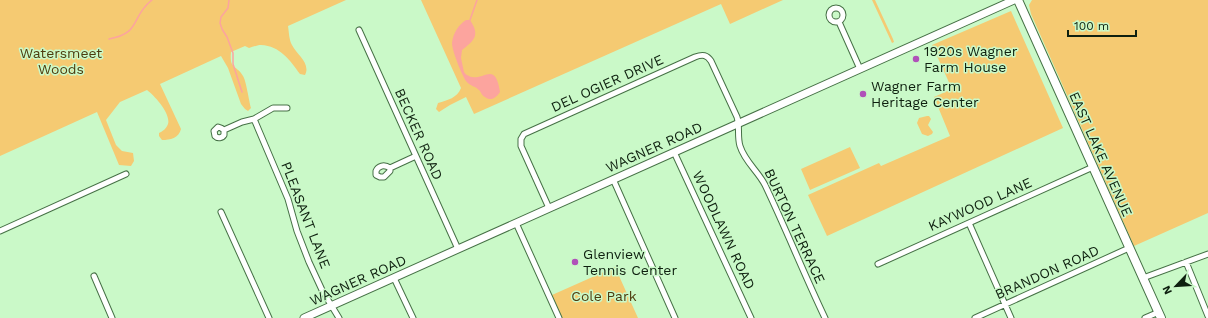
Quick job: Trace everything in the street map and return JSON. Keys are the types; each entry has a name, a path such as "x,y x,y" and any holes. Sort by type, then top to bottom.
{"main road":[{"name":"EAST LAKE AVENUE","path":"1018,0 1160,315"}],"street":[{"name":"WAGNER ROAD","path":"304,318 1014,0"},
{"path":"839,22 860,69"},
{"name":"BECKER ROAD","path":"359,30 458,249"},
{"name":"DEL OGIER DRIVE","path":"549,208 521,146 522,136 688,60 700,55 709,57 739,123"},
{"path":"224,130 242,122 254,119 272,108 287,108"},
{"name":"PLEASANT LANE","path":"254,119 288,199 297,231 309,262 322,290 339,318"},
{"name":"BURTON TERRACE","path":"739,123 737,133 740,147 747,161 764,183 825,318"},
{"name":"WOODLAWN ROAD","path":"674,152 751,318"},
{"path":"390,168 416,156"},
{"name":"KAYWOOD LANE","path":"878,264 1093,167"},
{"path":"0,231 126,174"},
{"path":"613,179 675,318"},
{"path":"221,212 269,318"},
{"path":"516,223 559,318"},
{"path":"969,223 1010,318"},
{"name":"BRANDON ROAD","path":"975,318 1129,248"},
{"path":"1143,278 1208,254"},
{"path":"1186,262 1208,316"},
{"path":"94,276 112,318"},
{"path":"394,278 413,318"},
{"path":"1145,318 1160,315"}],"green space":[{"name":"Watersmeet Woods","path":"0,0 346,0 288,26 291,43 305,63 305,75 300,74 279,51 268,46 260,45 249,48 245,46 231,52 232,65 244,78 251,108 248,111 241,104 228,68 221,56 160,84 181,129 178,135 174,138 162,140 159,136 159,133 164,130 168,124 167,115 154,96 147,90 120,102 106,120 116,145 122,151 133,153 134,161 131,166 119,165 97,112 0,156"},
{"path":"421,0 783,0 730,24 721,4 474,114 466,97 439,112 436,109 438,103 449,100 457,94 461,88"},
{"path":"872,0 875,0 893,39 894,42 892,43"},
{"path":"1032,0 1208,0 1208,213 1134,246 1031,14 1029,5"},
{"path":"1011,11 1063,128 827,236 808,195 879,163 881,166 950,136 934,97 952,89 932,45"},
{"path":"927,116 931,119 928,125 933,132 928,136 922,134 917,123 919,118"},
{"path":"850,147 860,168 810,190 801,169"},
{"name":"Cole Park","path":"615,267 638,318 562,318 552,295"}],"shaded area":[{"path":"466,20 470,20 473,25 475,37 462,50 461,58 464,72 468,76 474,77 492,74 498,82 500,92 494,98 489,99 482,95 479,90 466,81 455,57 452,47 453,36 458,27"}],"waterway":[{"path":"109,39 127,33 135,24 145,6 152,0"},
{"path":"229,0 228,8 221,17 220,23 233,53 233,64 242,92"},
{"path":"470,20 477,0"}],"place":[{"name":"1920s Wagner Farm House","path":"916,59"},
{"name":"Wagner Farm Heritage Center","path":"863,94"},
{"name":"Glenview Tennis Center","path":"575,262"}]}
